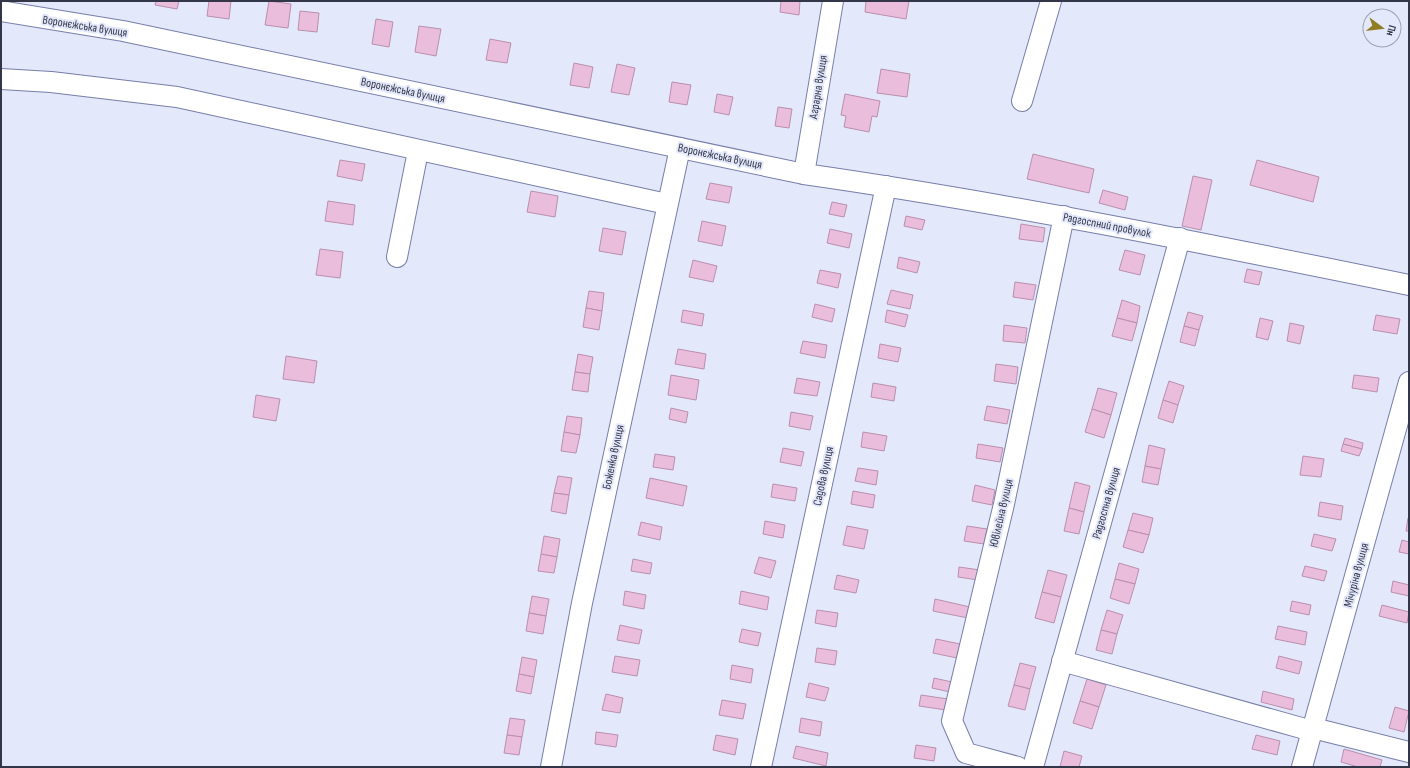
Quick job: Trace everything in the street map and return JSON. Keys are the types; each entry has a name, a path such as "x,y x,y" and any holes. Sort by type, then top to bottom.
{"street":[{"name":"Аграрна вулиця","path":"804,174 833,1"},
{"path":"1022,101 1051,1"},
{"name":"Воронєжська вулиця","path":"1,11 123,31 804,174"},
{"path":"1,79 51,82 177,97 322,128 418,151 667,204"},
{"name":"Боженка вулиця","path":"551,767 582,603 680,148"},
{"path":"397,256 418,151"},
{"name":"Радгоспний провулок","path":"804,174 886,186 1064,216 1409,285"},
{"name":"Садова вулиця","path":"761,767 886,186"},
{"name":"Ювілейна вулиця","path":"1018,767 966,753 952,721 1004,504 1064,216"},
{"name":"Радгоспна вулиця","path":"1033,767 1180,238"},
{"name":"Мічуріна вулиця","path":"1302,767 1409,382"},
{"path":"1062,661 1305,729 1313,728 1409,752"}],"building":[{"path":"156,1 179,1 177,9 155,5"},
{"path":"209,1 231,1 229,19 207,16"},
{"path":"269,1 291,4 288,28 265,25"},
{"path":"781,1 800,1 799,15 780,12"},
{"path":"866,1 909,1 906,19 865,12"},
{"path":"300,11 319,13 317,32 298,30"},
{"path":"376,19 393,22 389,47 372,44"},
{"path":"419,26 441,29 436,56 415,52"},
{"path":"490,39 511,43 507,63 486,60"},
{"path":"574,63 593,67 589,88 570,85"},
{"path":"617,64 635,68 629,95 611,92"},
{"path":"881,69 910,74 907,97 877,93"},
{"path":"672,82 691,85 687,105 669,102"},
{"path":"717,94 733,97 729,115 714,112"},
{"path":"845,94 880,101 877,117 872,116 869,132 844,127 846,116 841,115"},
{"path":"778,107 792,109 789,128 775,126"},
{"path":"1033,154 1094,169 1089,193 1027,179"},
{"path":"340,160 365,164 362,181 337,176"},
{"path":"1257,160 1319,177 1313,202 1250,185"},
{"path":"1193,176 1212,180 1201,230 1182,226"},
{"path":"710,183 732,187 729,203 706,199"},
{"path":"1103,190 1128,197 1125,210 1099,203"},
{"path":"531,191 558,196 555,217 527,212"},
{"path":"328,201 355,205 353,225 325,221"},
{"path":"832,202 847,205 844,217 829,214"},
{"path":"906,216 925,220 922,230 904,226"},
{"path":"702,221 726,226 722,246 698,241"},
{"path":"1021,224 1045,228 1043,242 1019,239"},
{"path":"603,228 626,232 622,255 599,251"},
{"path":"830,229 852,234 849,248 827,243"},
{"path":"320,249 343,252 340,278 316,275"},
{"path":"1125,250 1145,255 1140,275 1119,270"},
{"path":"899,257 920,262 917,273 897,268"},
{"path":"693,260 717,266 713,282 689,277"},
{"path":"1247,269 1262,272 1259,285 1244,282"},
{"path":"820,270 841,274 838,288 817,283"},
{"path":"1015,282 1036,285 1033,300 1013,297"},
{"path":"891,290 913,295 910,309 887,304"},
{"path":"589,291 604,293 602,311 586,308"},
{"path":"1122,300 1140,306 1137,323 1117,318"},
{"path":"815,304 835,309 832,322 812,317"},
{"path":"586,308 602,311 599,330 583,327"},
{"path":"683,310 704,314 702,326 681,322"},
{"path":"887,310 908,315 905,327 885,322"},
{"path":"1188,312 1203,316 1199,330 1184,326"},
{"path":"1376,315 1400,319 1397,334 1373,330"},
{"path":"1117,318 1137,323 1132,341 1112,336"},
{"path":"1260,318 1273,321 1268,340 1256,337"},
{"path":"1290,323 1304,326 1300,344 1287,341"},
{"path":"1004,325 1027,328 1025,343 1003,341"},
{"path":"1184,326 1199,330 1195,346 1180,342"},
{"path":"803,341 827,345 825,358 800,353"},
{"path":"880,344 901,348 898,362 878,358"},
{"path":"678,349 706,354 704,369 675,364"},
{"path":"578,354 593,357 590,374 575,372"},
{"path":"286,356 317,361 314,383 283,379"},
{"path":"996,364 1018,367 1016,384 994,381"},
{"path":"575,372 590,374 588,392 572,390"},
{"path":"671,375 699,380 696,400 668,395"},
{"path":"1354,375 1379,378 1377,392 1352,388"},
{"path":"797,378 820,382 817,396 794,393"},
{"path":"1169,381 1184,386 1178,405 1163,400"},
{"path":"873,383 896,387 894,401 871,397"},
{"path":"1098,388 1117,393 1111,415 1092,409"},
{"path":"256,395 280,399 276,421 253,417"},
{"path":"1163,400 1178,405 1173,423 1158,418"},
{"path":"987,406 1010,410 1007,424 984,420"},
{"path":"671,408 688,412 686,423 669,419"},
{"path":"1092,409 1111,415 1104,438 1085,432"},
{"path":"791,412 813,416 810,430 789,426"},
{"path":"567,416 582,418 580,435 564,432"},
{"path":"564,432 580,435 576,453 561,451"},
{"path":"863,432 887,436 884,451 861,447"},
{"path":"1345,438 1363,443 1362,449 1343,444"},
{"path":"978,444 1003,448 1000,462 976,458"},
{"path":"1343,444 1362,449 1359,456 1341,451"},
{"path":"1149,445 1165,449 1161,469 1145,466"},
{"path":"783,448 804,452 801,466 780,462"},
{"path":"655,454 675,457 673,470 653,467"},
{"path":"1303,456 1324,459 1321,477 1300,475"},
{"path":"1145,466 1161,469 1158,485 1142,482"},
{"path":"858,468 878,471 876,485 855,481"},
{"path":"558,476 572,478 569,495 554,493"},
{"path":"650,478 687,486 683,506 646,498"},
{"path":"1075,482 1090,486 1084,512 1069,508"},
{"path":"773,484 797,488 795,501 771,497"},
{"path":"975,485 995,490 992,505 972,501"},
{"path":"853,491 875,495 873,508 851,504"},
{"path":"554,493 569,495 566,514 551,511"},
{"path":"1320,502 1343,506 1341,520 1318,516"},
{"path":"1069,508 1084,512 1079,534 1064,531"},
{"path":"1133,513 1153,518 1149,535 1128,530"},
{"path":"1408,518 1409,531 1406,531"},
{"path":"765,521 785,525 783,538 763,534"},
{"path":"641,522 662,527 660,540 638,535"},
{"path":"847,526 868,530 864,549 843,545"},
{"path":"967,526 987,529 984,544 964,541"},
{"path":"1128,530 1149,535 1143,553 1123,547"},
{"path":"1314,534 1336,539 1332,551 1311,546"},
{"path":"544,536 560,539 557,557 541,554"},
{"path":"1402,540 1409,542 1409,554 1399,552"},
{"path":"541,554 557,557 554,573 538,571"},
{"path":"759,557 776,561 771,578 754,573"},
{"path":"633,559 652,563 650,574 631,571"},
{"path":"1119,563 1139,569 1135,584 1115,579"},
{"path":"1305,566 1327,571 1324,581 1302,576"},
{"path":"959,567 980,570 978,580 958,577"},
{"path":"1048,570 1067,575 1061,597 1042,592"},
{"path":"837,575 859,580 856,593 834,589"},
{"path":"1115,579 1135,584 1129,604 1110,598"},
{"path":"1393,581 1409,585 1409,596 1391,592"},
{"path":"625,591 646,595 644,609 623,605"},
{"path":"741,591 769,597 767,610 739,604"},
{"path":"1042,592 1061,597 1054,623 1035,618"},
{"path":"532,596 549,599 546,616 529,613"},
{"path":"935,599 970,607 968,618 933,611"},
{"path":"1292,601 1311,605 1309,615 1290,611"},
{"path":"1382,605 1409,612 1407,623 1379,616"},
{"path":"817,610 838,613 836,627 815,623"},
{"path":"1107,610 1123,615 1117,634 1101,630"},
{"path":"529,613 546,616 543,634 526,631"},
{"path":"620,625 642,630 639,644 617,640"},
{"path":"1278,626 1307,632 1305,645 1275,639"},
{"path":"742,629 761,633 758,646 739,642"},
{"path":"1101,630 1117,634 1112,654 1096,650"},
{"path":"936,639 960,644 957,658 933,653"},
{"path":"817,648 837,651 835,665 815,662"},
{"path":"615,656 640,660 637,676 612,672"},
{"path":"1279,656 1302,662 1299,674 1276,668"},
{"path":"522,657 537,660 534,677 519,674"},
{"path":"1020,663 1036,667 1030,689 1014,685"},
{"path":"732,665 753,669 751,683 730,679"},
{"path":"519,674 534,677 531,694 516,691"},
{"path":"934,678 952,682 950,692 932,688"},
{"path":"1087,679 1106,685 1099,707 1080,701"},
{"path":"809,683 829,688 825,701 806,697"},
{"path":"1014,685 1030,689 1025,710 1008,706"},
{"path":"1263,691 1294,699 1292,710 1261,702"},
{"path":"606,694 623,698 620,713 602,710"},
{"path":"921,695 948,699 946,710 919,706"},
{"path":"722,700 746,704 743,719 719,715"},
{"path":"1080,701 1099,707 1092,729 1073,723"},
{"path":"1395,707 1409,711 1404,732 1389,728"},
{"path":"510,718 525,720 522,737 507,735"},
{"path":"801,718 822,722 820,736 799,732"},
{"path":"596,732 618,735 616,747 595,744"},
{"path":"507,735 522,737 519,755 504,753"},
{"path":"716,735 738,739 735,755 713,750"},
{"path":"1256,735 1280,741 1277,755 1252,749"},
{"path":"916,745 936,748 934,761 914,758"},
{"path":"796,746 828,753 826,766 793,758"},
{"path":"1344,749 1382,760 1380,767 1358,767 1341,762"},
{"path":"1064,751 1082,756 1079,767 1060,767"}]}
